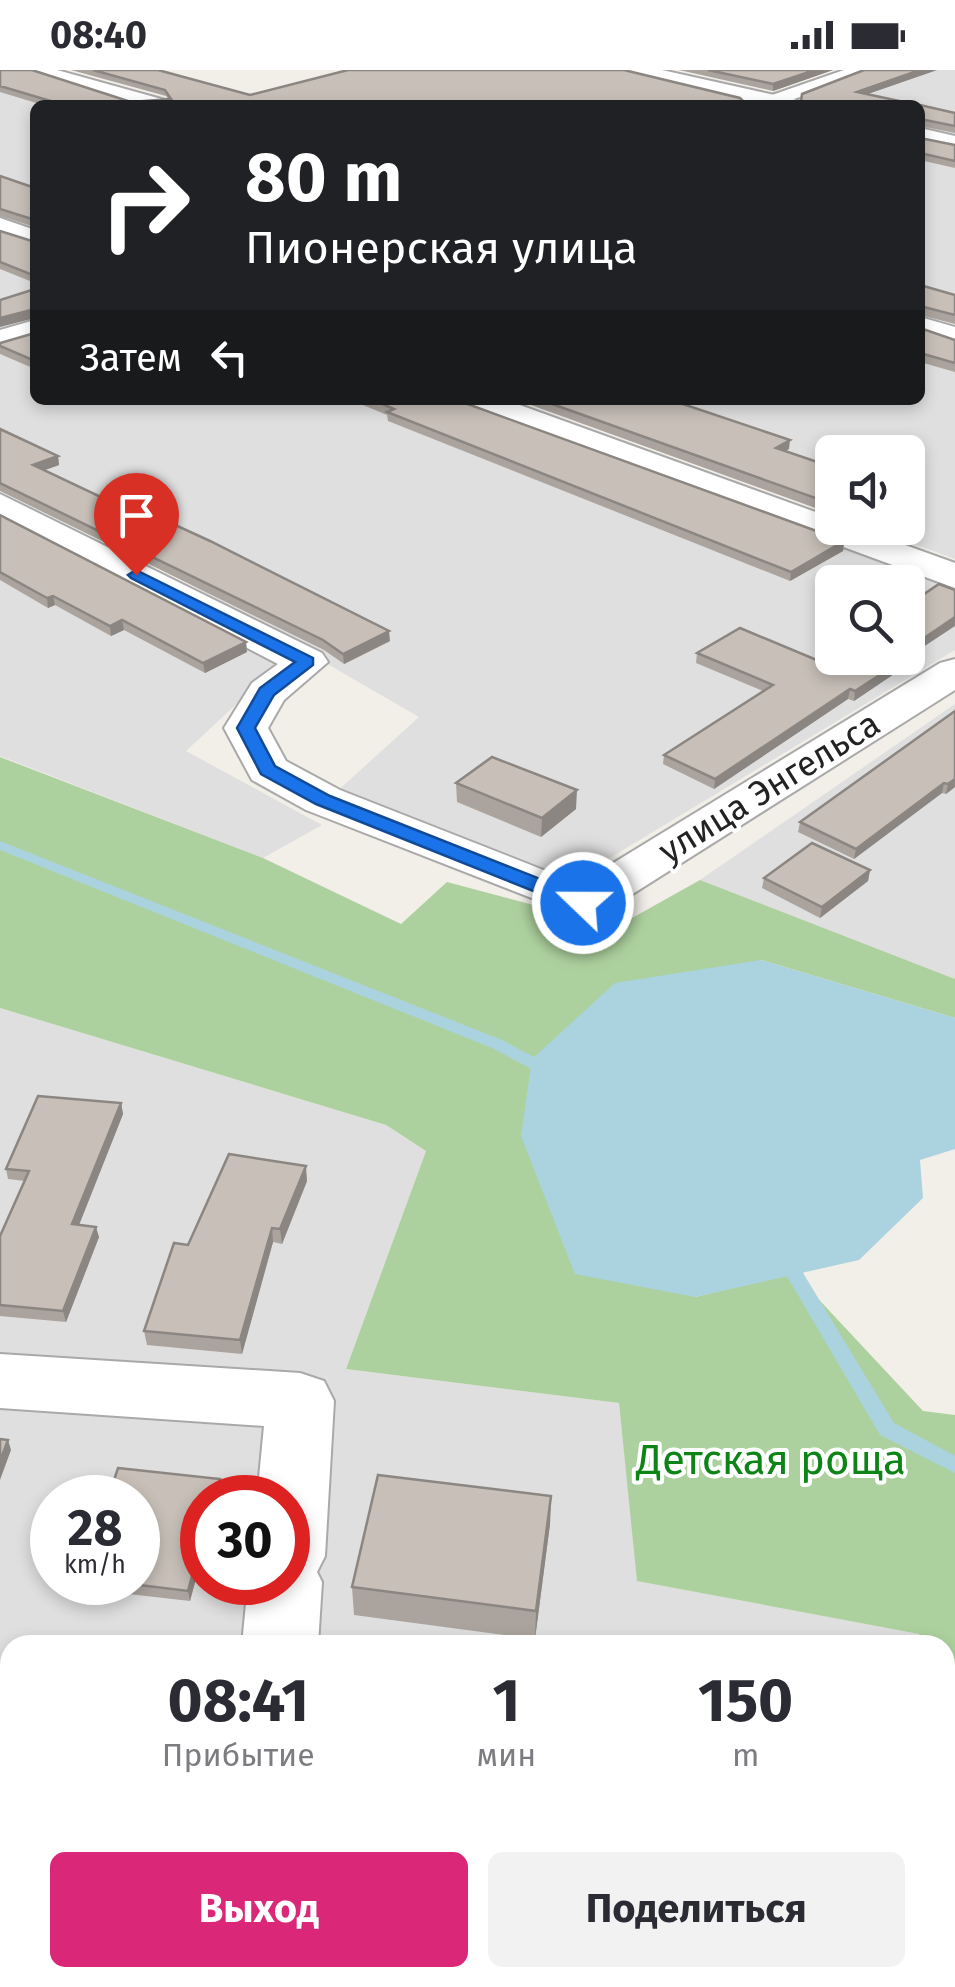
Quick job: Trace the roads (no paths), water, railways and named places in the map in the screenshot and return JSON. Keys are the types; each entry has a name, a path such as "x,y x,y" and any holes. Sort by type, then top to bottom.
{"street":[{"path":"34,70 139,100"},
{"path":"634,70 755,100"},
{"path":"782,100 866,70"},
{"path":"925,136 955,142"},
{"path":"0,226 30,237"},
{"path":"925,327 955,336"},
{"path":"0,340 30,331"},
{"path":"489,405 955,576"},
{"name":"улица Энгельса","path":"0,505 307,662 266,692 246,728 268,770 323,800 583,903 955,672"},
{"path":"0,1381 300,1401 294,1475"},
{"path":"281,1635 283,1605"}],"water":[{"path":"761,960 955,1018 955,1149 920,1160 923,1198 859,1260 695,1297 575,1274 521,1136 532,1059 615,983"}],"waterway":[{"path":"0,845 497,1044 546,1070"},
{"path":"780,1262 794,1273 887,1429 955,1465"}],"park label":[{"name":"Детская роща","path":"771,1460"}]}
